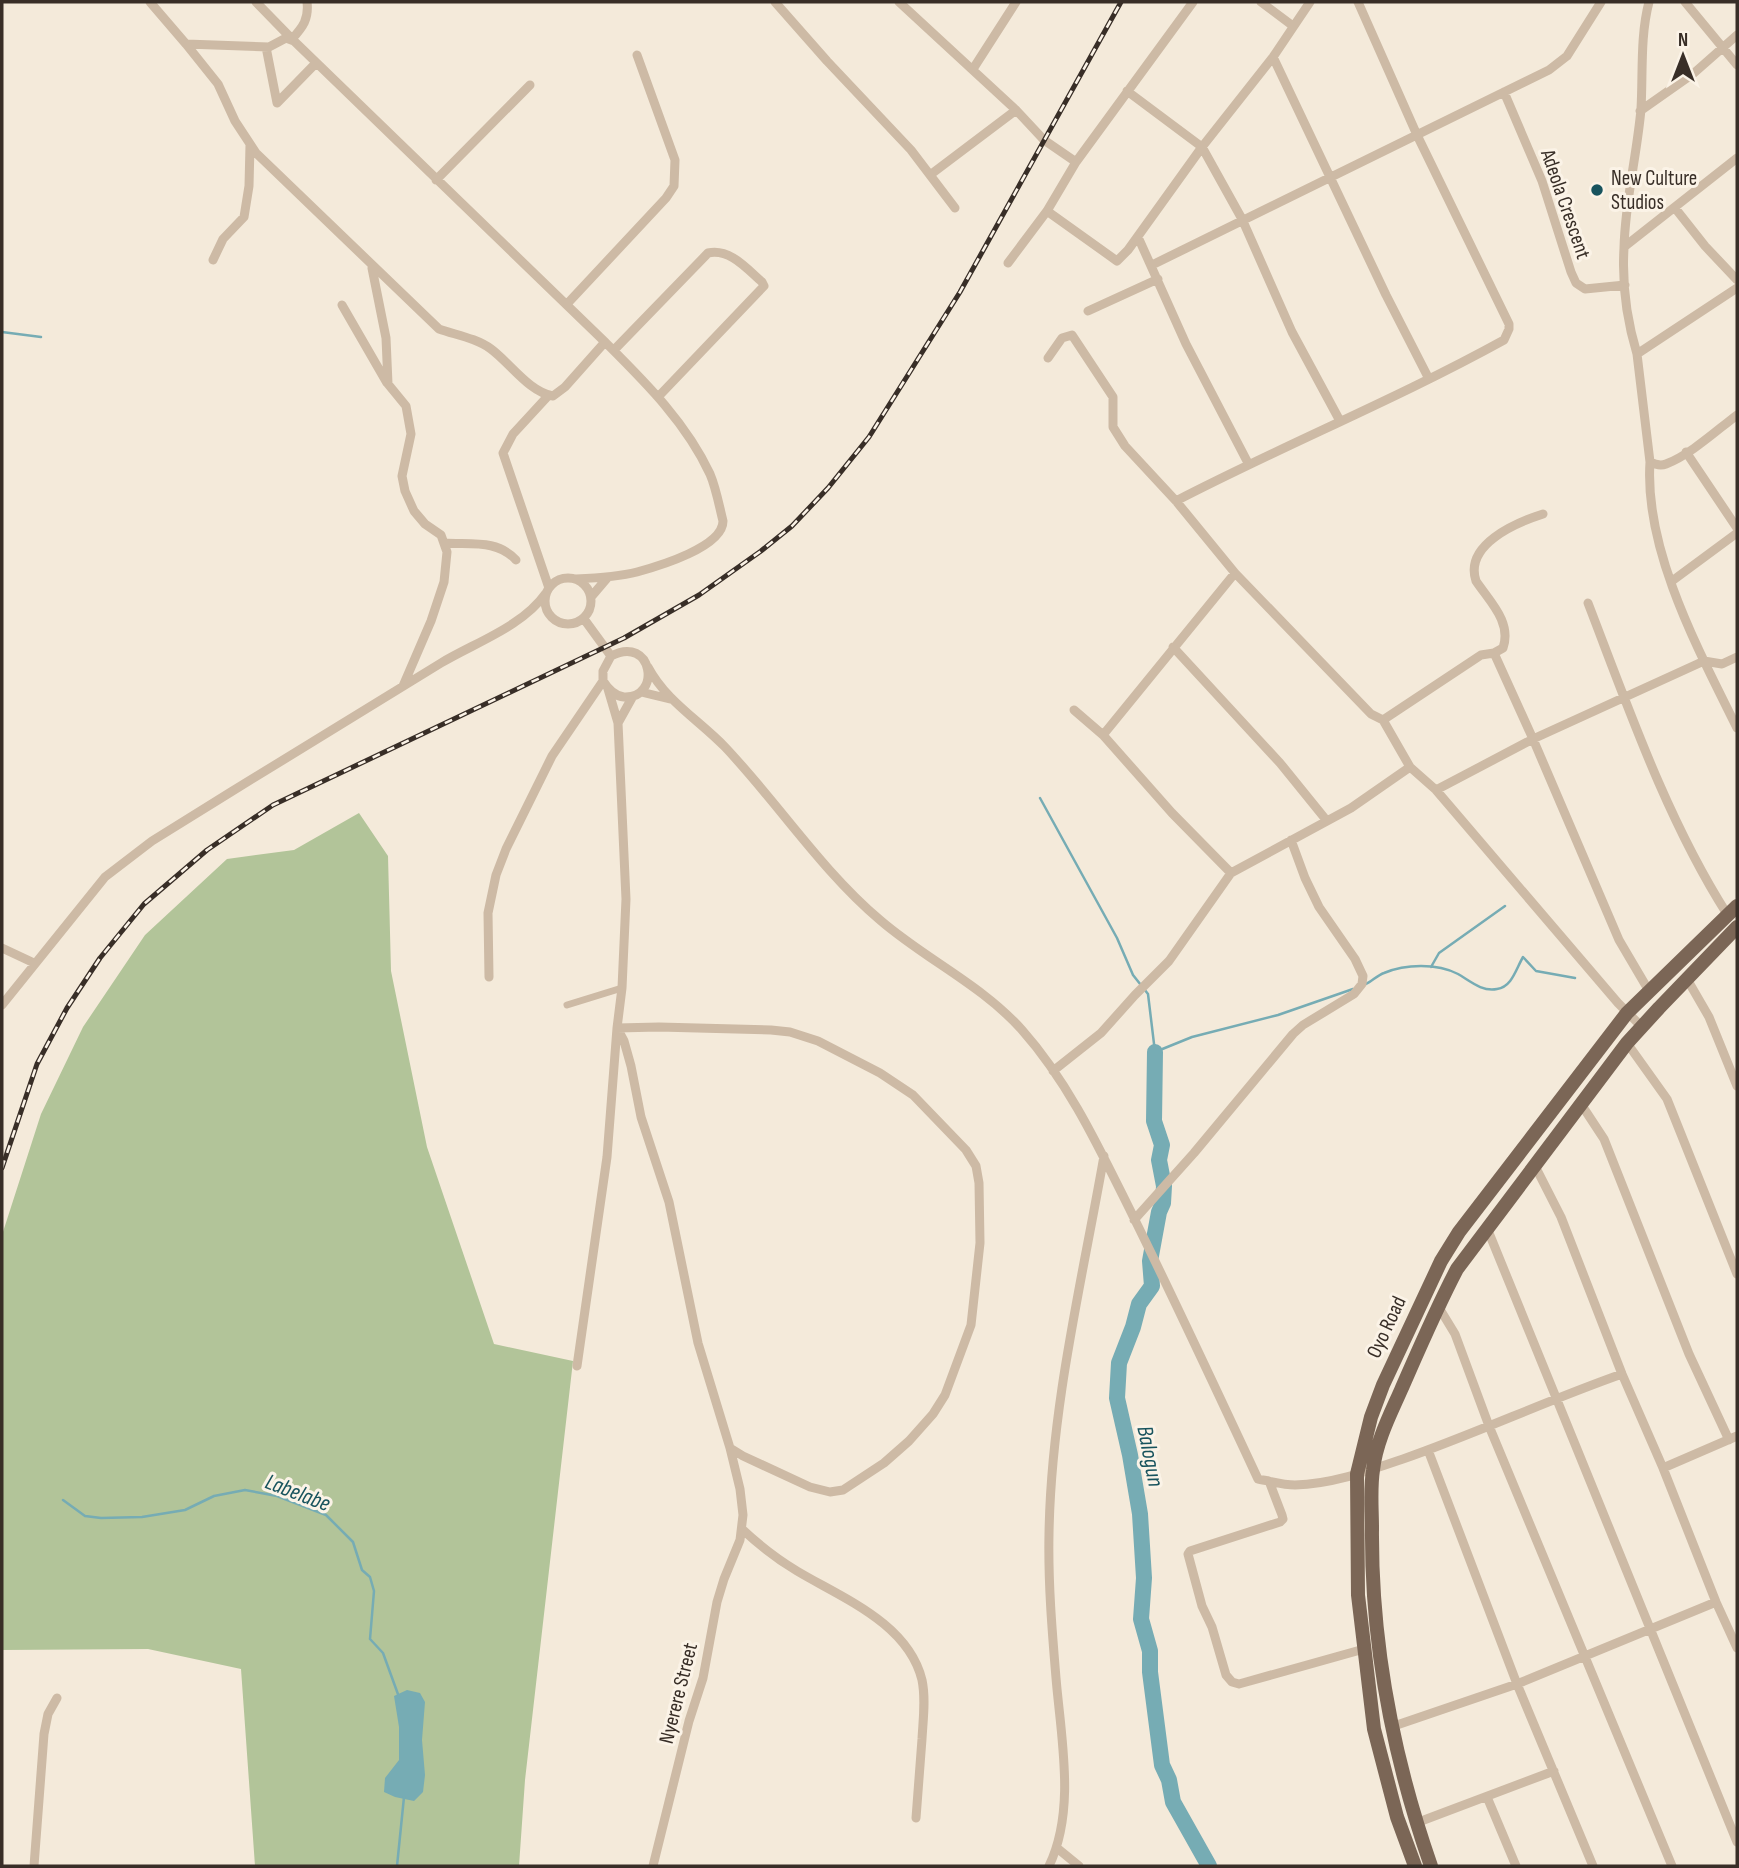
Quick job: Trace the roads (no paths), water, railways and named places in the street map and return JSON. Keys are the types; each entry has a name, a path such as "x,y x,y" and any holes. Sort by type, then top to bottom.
{"main road":[{"name":"Oyo Road","path":"1415,1866 1397,1817 1374,1729 1364,1649 1356,1562 1357,1474 1371,1417 1383,1385 1441,1261 1459,1232 1627,1013 1732,910"},
{"name":"Oyo Road","path":"1432,1866 1416,1823 1391,1727 1380,1661 1372,1559 1373,1469 1385,1427 1457,1269 1628,1043 1737,927"}],"street":[{"path":"149,2 218,84 235,121 256,153 439,329 477,341 548,396"},
{"path":"2,1004 92,891 118,865 163,834 403,687 526,616 558,580 638,572 711,542 723,528 709,473 675,418 658,397 606,342 436,180 256,2"},
{"path":"292,39 307,19 307,2"},
{"path":"775,2 911,150 955,208"},
{"path":"899,2 973,69 1044,139 1076,162"},
{"path":"973,69 1016,2"},
{"path":"1008,263 1047,211 1076,162 1193,2"},
{"path":"1261,2 1293,26"},
{"path":"1047,211 1117,261 1138,237 1202,147 1273,57 1310,2"},
{"path":"1175,501 1248,463 1429,379 1504,340 1509,329 1509,324 1417,135 1358,2"},
{"path":"1152,265 1561,62 1601,2"},
{"path":"1649,2 1640,111 1624,247 1624,285 1637,354 1650,463 1648,483 1652,513 1664,561 1704,661 1737,728"},
{"path":"1685,2 1737,65"},
{"path":"1640,111 1724,48 1737,35"},
{"path":"186,44 266,47 286,38 292,39"},
{"path":"266,47 277,103 316,63"},
{"path":"567,304 666,198 674,186 675,160 637,55"},
{"path":"1273,57 1429,379"},
{"path":"436,180 530,85"},
{"path":"1127,92 1202,147 1242,219 1292,332 1339,421"},
{"name":"Adeola Crescent","path":"1504,92 1542,181 1576,283 1585,289 1624,285"},
{"path":"930,175 1016,110"},
{"path":"213,260 223,239 244,217 250,186 250,144"},
{"path":"1624,247 1737,158"},
{"path":"1675,208 1737,280"},
{"path":"1138,237 1186,344 1248,463"},
{"path":"614,350 708,253 728,255 762,282 764,286 658,397"},
{"path":"372,266 386,338 388,384"},
{"path":"1088,311 1158,279"},
{"path":"1637,354 1737,288"},
{"path":"342,305 388,384 407,406 411,434 402,476 405,491 414,511 441,535 447,552 444,582 403,687"},
{"path":"1048,358 1062,338 1072,335 1113,397 1113,427 1125,446 1235,573 1371,714 1383,720 1410,766 1436,790 1627,1013 1642,1027"},
{"path":"550,616 545,605 547,590 503,453 513,434 548,396 557,394 565,387 606,342"},
{"path":"1650,463 1665,465 1737,415"},
{"path":"1672,581 1737,530 1686,452"},
{"path":"1383,720 1481,655 1503,648 1506,640 1505,626 1476,581 1475,561 1490,541 1542,514"},
{"path":"444,543 491,545 506,549 516,560"},
{"path":"1103,735 1235,573"},
{"path":"592,597 608,577"},
{"path":"526,616 550,616 566,624 584,619 591,609 592,597 586,586 576,579"},
{"path":"1588,603 1695,862 1732,910"},
{"path":"584,619 611,656"},
{"path":"1173,648 1280,763 1327,821"},
{"path":"577,1367 607,1157 622,988 626,899 618,723 603,671 611,656 628,650 637,653 672,699 720,741 754,778 841,884 880,921 980,992 1022,1029 1053,1071 1104,1156 1258,1479 1292,1485 1317,1484 1357,1474 1428,1450 1556,1397 1622,1374"},
{"path":"1494,653 1619,940 1649,990"},
{"path":"1436,790 1533,739 1704,661 1722,664 1737,657"},
{"path":"618,723 637,694 647,685 648,667"},
{"path":"606,685 615,694 672,699"},
{"path":"489,977 488,913 496,875 506,849 552,756 606,685"},
{"path":"1074,710 1103,735 1172,813 1231,873"},
{"path":"1053,1071 1101,1033 1169,961 1231,873 1351,808 1410,766"},
{"path":"1134,1220 1293,1034 1303,1024 1359,988 1363,976 1355,959 1319,907 1291,840"},
{"path":"2,948 34,963"},
{"path":"1687,979 1709,1017 1737,1086"},
{"path":"567,1005 622,988"},
{"path":"617,1028 772,1030 790,1032 818,1041 880,1073 913,1095 956,1139 976,1166 981,1221 971,1325 944,1395 933,1414 909,1441 884,1463 843,1490 830,1492 810,1487 730,1448"},
{"name":"Nyerere Street","path":"617,1028 627,1054 641,1117 669,1202 698,1343 730,1448 743,1514 740,1541 723,1579 703,1678 689,1721 653,1866"},
{"path":"1628,1043 1667,1099 1737,1274"},
{"path":"1581,1104 1604,1139 1689,1354 1733,1438 1663,1468"},
{"path":"1049,1866 1057,1849 1064,1772 1050,1609 1049,1534 1054,1441 1104,1156"},
{"path":"1535,1166 1561,1216 1622,1374 1737,1648"},
{"path":"1487,1227 1737,1842"},
{"path":"1438,1306 1455,1335 1489,1426 1672,1866"},
{"path":"1428,1450 1517,1684 1593,1866"},
{"path":"1269,1480 1282,1515 1280,1522 1190,1551 1188,1554 1204,1613 1212,1627 1226,1675 1232,1682 1239,1684 1364,1649"},
{"path":"741,1529 771,1555 868,1612 911,1654 922,1680 924,1708 916,1818"},
{"path":"1391,1727 1517,1684 1716,1602"},
{"path":"34,1866 44,1734 48,1714 57,1698"},
{"path":"1416,1823 1554,1771"},
{"path":"1487,1797 1516,1866"},
{"path":"1057,1849 1079,1866"}],"water":[{"path":"407,1690 420,1693 425,1702 422,1740 425,1775 423,1792 414,1801 384,1792 385,1778 399,1760 399,1727 394,1696"}],"waterway":[{"path":"2,332 41,337"},
{"path":"1040,798 1117,938 1133,975 1148,994 1155,1052 1192,1037 1278,1015 1353,989"},
{"path":"1431,967 1439,953 1505,906"},
{"path":"1366,984 1392,970 1421,966 1450,970 1472,983 1492,990 1502,988 1510,981 1523,957 1536,971 1575,978"},
{"name":"Balogun","path":"1155,1052 1154,1121 1162,1145 1159,1160 1164,1186 1163,1203 1150,1261 1152,1286 1139,1304 1119,1363 1117,1398 1140,1514 1144,1578 1141,1619 1150,1651 1150,1672 1162,1765 1169,1780 1173,1802 1209,1866"},
{"name":"Labelabe","path":"63,1500 85,1516 142,1517 185,1510 214,1496 245,1490 277,1496 326,1515 353,1542 362,1570 370,1577 374,1591 370,1639 383,1653 399,1697"},
{"name":"Labelabe","path":"397,1866 404,1797"}],"railway":[{"path":"2,1168 37,1064 67,1008 100,958 144,904 207,850 273,805 624,638 699,595 792,526 828,488 869,437 960,292 1121,2"}],"place":[{"name":"New Culture Studios","path":"1597,190"}]}
